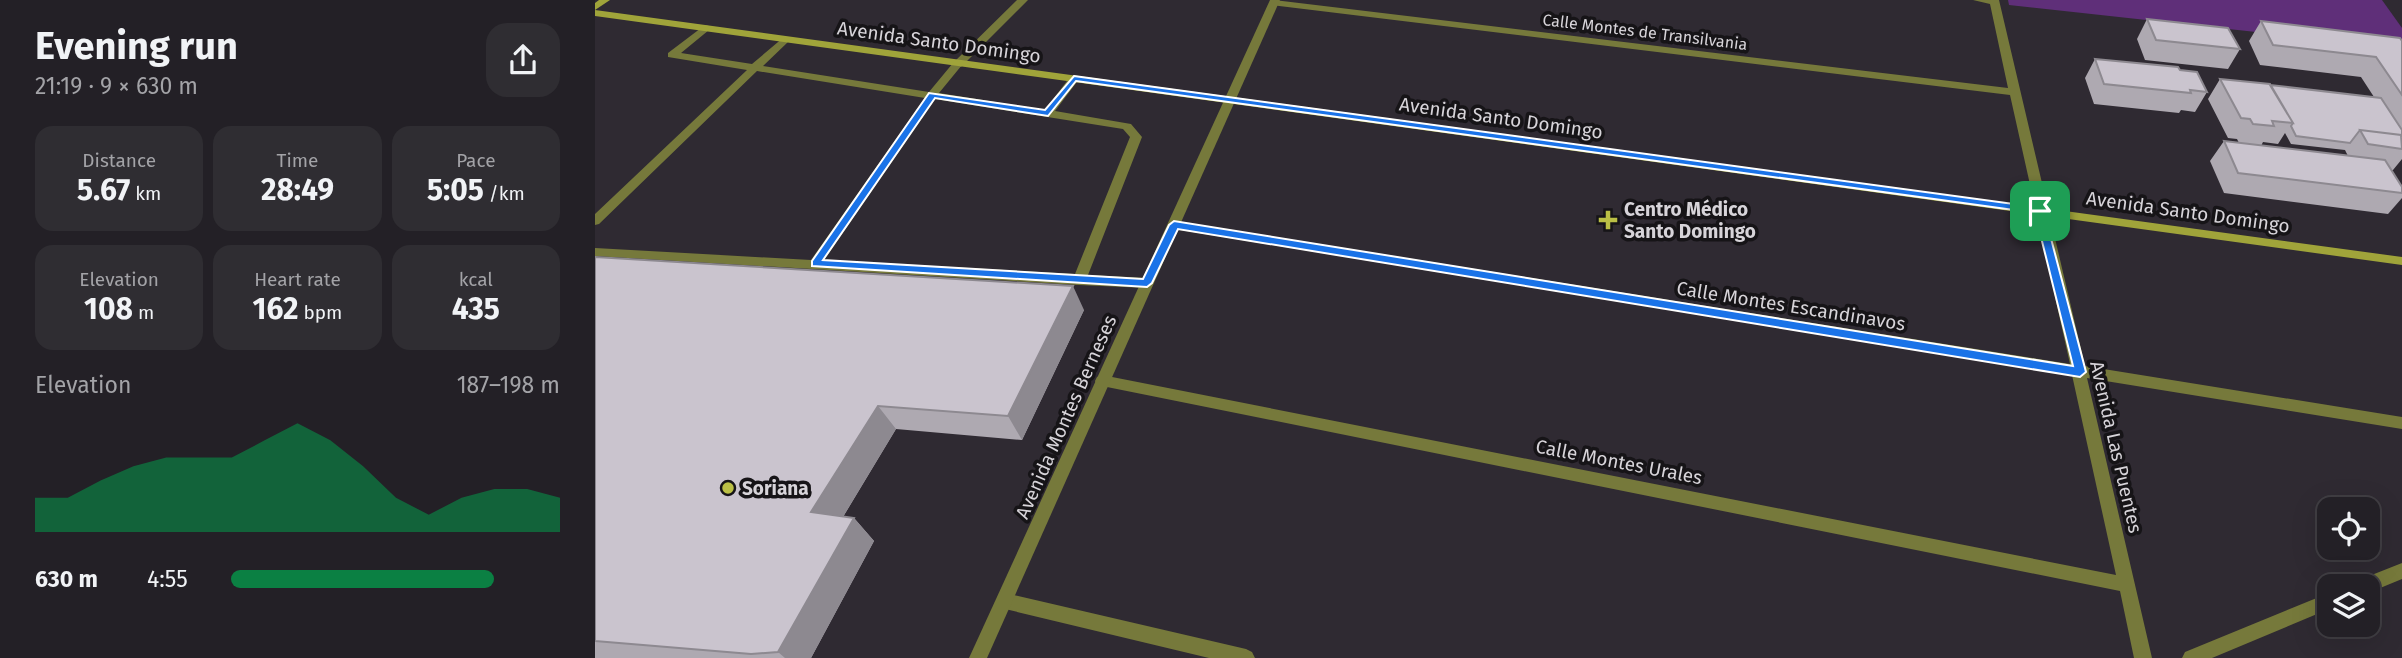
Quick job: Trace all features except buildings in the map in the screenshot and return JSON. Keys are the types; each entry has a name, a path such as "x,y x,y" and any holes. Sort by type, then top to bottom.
{"main road":[{"path":"595,7 605,0"},
{"name":"Avenida Santo Domingo","path":"595,13 957,65 1231,100 2402,261"}],"street":[{"path":"815,263 932,95 957,65 1023,0"},
{"path":"1978,0 1995,1"},
{"name":"Calle Montes de Transilvania","path":"1275,1 2013,92"},
{"name":"Avenida Montes Berneses","path":"978,658 1275,1"},
{"name":"Avenida Las Puentes","path":"1995,1 2013,92 2080,372 2143,658"},
{"path":"705,28 672,55 1127,127 1136,137 1079,280"},
{"path":"595,221 784,40"},
{"path":"1048,113 1074,79"},
{"name":"Calle Montes Escandinavos","path":"1174,225 2402,423"},
{"path":"595,252 1147,283"},
{"name":"Calle Montes Urales","path":"1102,381 2127,585"},
{"path":"2380,580 2402,571"},
{"path":"1005,601 1246,658"},
{"path":"2191,658 2317,606"}],"shaded area":[{"path":"2008,0 2382,0 2402,28 2402,48 2009,5"}],"place":[{"name":"Centro Médico Santo Domingo","path":"1608,220"},
{"name":"Soriana","path":"728,488"}],"route":[{"path":"1074,79 2040,211 2080,372 1174,225 1147,283 815,263 932,95 1048,113 1074,79"}]}
